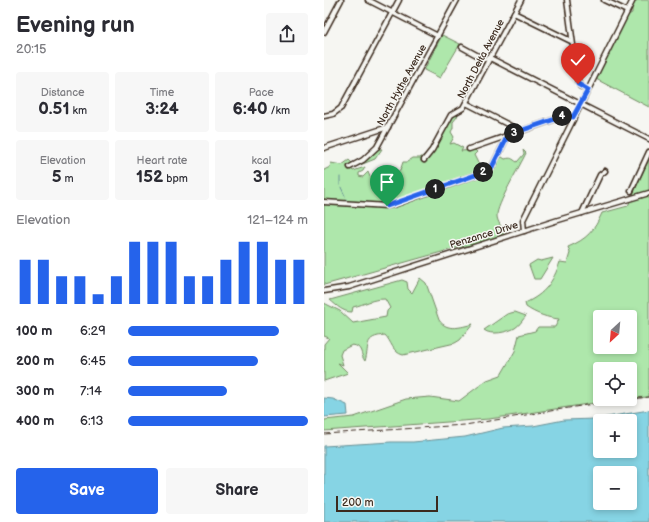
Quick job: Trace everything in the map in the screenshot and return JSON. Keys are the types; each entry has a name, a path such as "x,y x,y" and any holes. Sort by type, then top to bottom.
{"street":[{"path":"324,32 341,0"},
{"path":"368,0 438,36"},
{"path":"324,116 333,114 341,108 399,0"},
{"name":"North Hythe Avenue","path":"350,167 363,160 377,147 457,0"},
{"name":"North Delta Avenue","path":"424,160 432,150 451,115 463,108 521,0"},
{"path":"567,0 571,41 578,82 588,90"},
{"path":"604,0 627,12"},
{"path":"524,231 523,220 580,103 633,0"},
{"path":"514,13 571,41"},
{"path":"462,47 484,59 490,58 649,138"},
{"path":"466,103 511,126 516,132"},
{"path":"469,149 567,115 573,117"},
{"path":"324,148 388,127"},
{"path":"324,202 387,206 484,172 492,167 508,135"},
{"path":"631,191 649,152"},
{"path":"582,213 600,175 605,172"},
{"name":"Penzance Drive","path":"324,291 349,287 649,193"}],"green space":[{"path":"636,0 649,0 649,107 596,79 628,15 632,13 632,6"},
{"path":"442,35 460,44 440,78 424,70"},
{"path":"458,112 457,117 453,122 451,132 454,137 450,144 454,143 463,148 461,151 475,150 477,152 474,155 478,163 484,167 482,170 474,173 475,176 493,169 498,158 511,158 517,162 524,154 523,150 526,153 504,195 498,211 498,220 505,233 481,243 456,248 324,285 324,170 330,167 331,163 342,165 349,160 352,163 349,166 353,171 365,167 363,171 359,173 359,176 363,177 368,172 370,177 378,173 388,174 400,171 403,162 407,162 413,158 420,158 435,148 452,115"},
{"path":"376,149 382,149 375,159 355,167 355,165"},
{"path":"649,158 649,397 637,398 637,362 593,362 593,403 489,419 324,431 324,420 354,417 406,399 430,397 459,401 487,380 501,375 515,351 519,335 535,331 538,327 555,327 559,319 546,317 534,312 526,307 525,303 538,296 547,287 560,262 567,263 570,253 568,247 580,241 593,230 602,213 628,206"},
{"path":"553,258 540,279 534,279 529,265 537,260 541,261"},
{"path":"420,278 426,283 439,320 442,324 454,328 473,324 460,340 455,343 403,355 399,354 394,349 385,335 378,336 370,340 365,361 360,349 356,346 352,345 342,350 340,355 343,365 338,363 348,373 324,381 324,344 329,338 324,336 324,303 340,311 353,323 386,317 387,311 390,308 385,299 372,301 353,307 352,312 343,310 330,300 402,280 407,282 408,289 412,293"},
{"path":"515,312 526,316 515,328 504,332 495,333 484,330 507,314"}],"water":[{"path":"324,398 333,399 347,405 348,415 324,417"},
{"path":"649,410 649,522 324,522 324,446 413,442 465,437 503,428 533,426 564,420 593,419 593,458 637,458 637,414 625,414"}],"waterway":[{"path":"340,177 340,185 345,196"}],"railway":[{"path":"324,434 465,425 599,403 649,397"}],"route":[{"path":"387,206 484,172 492,167 508,135 567,115 573,117 588,90 578,84"}]}
